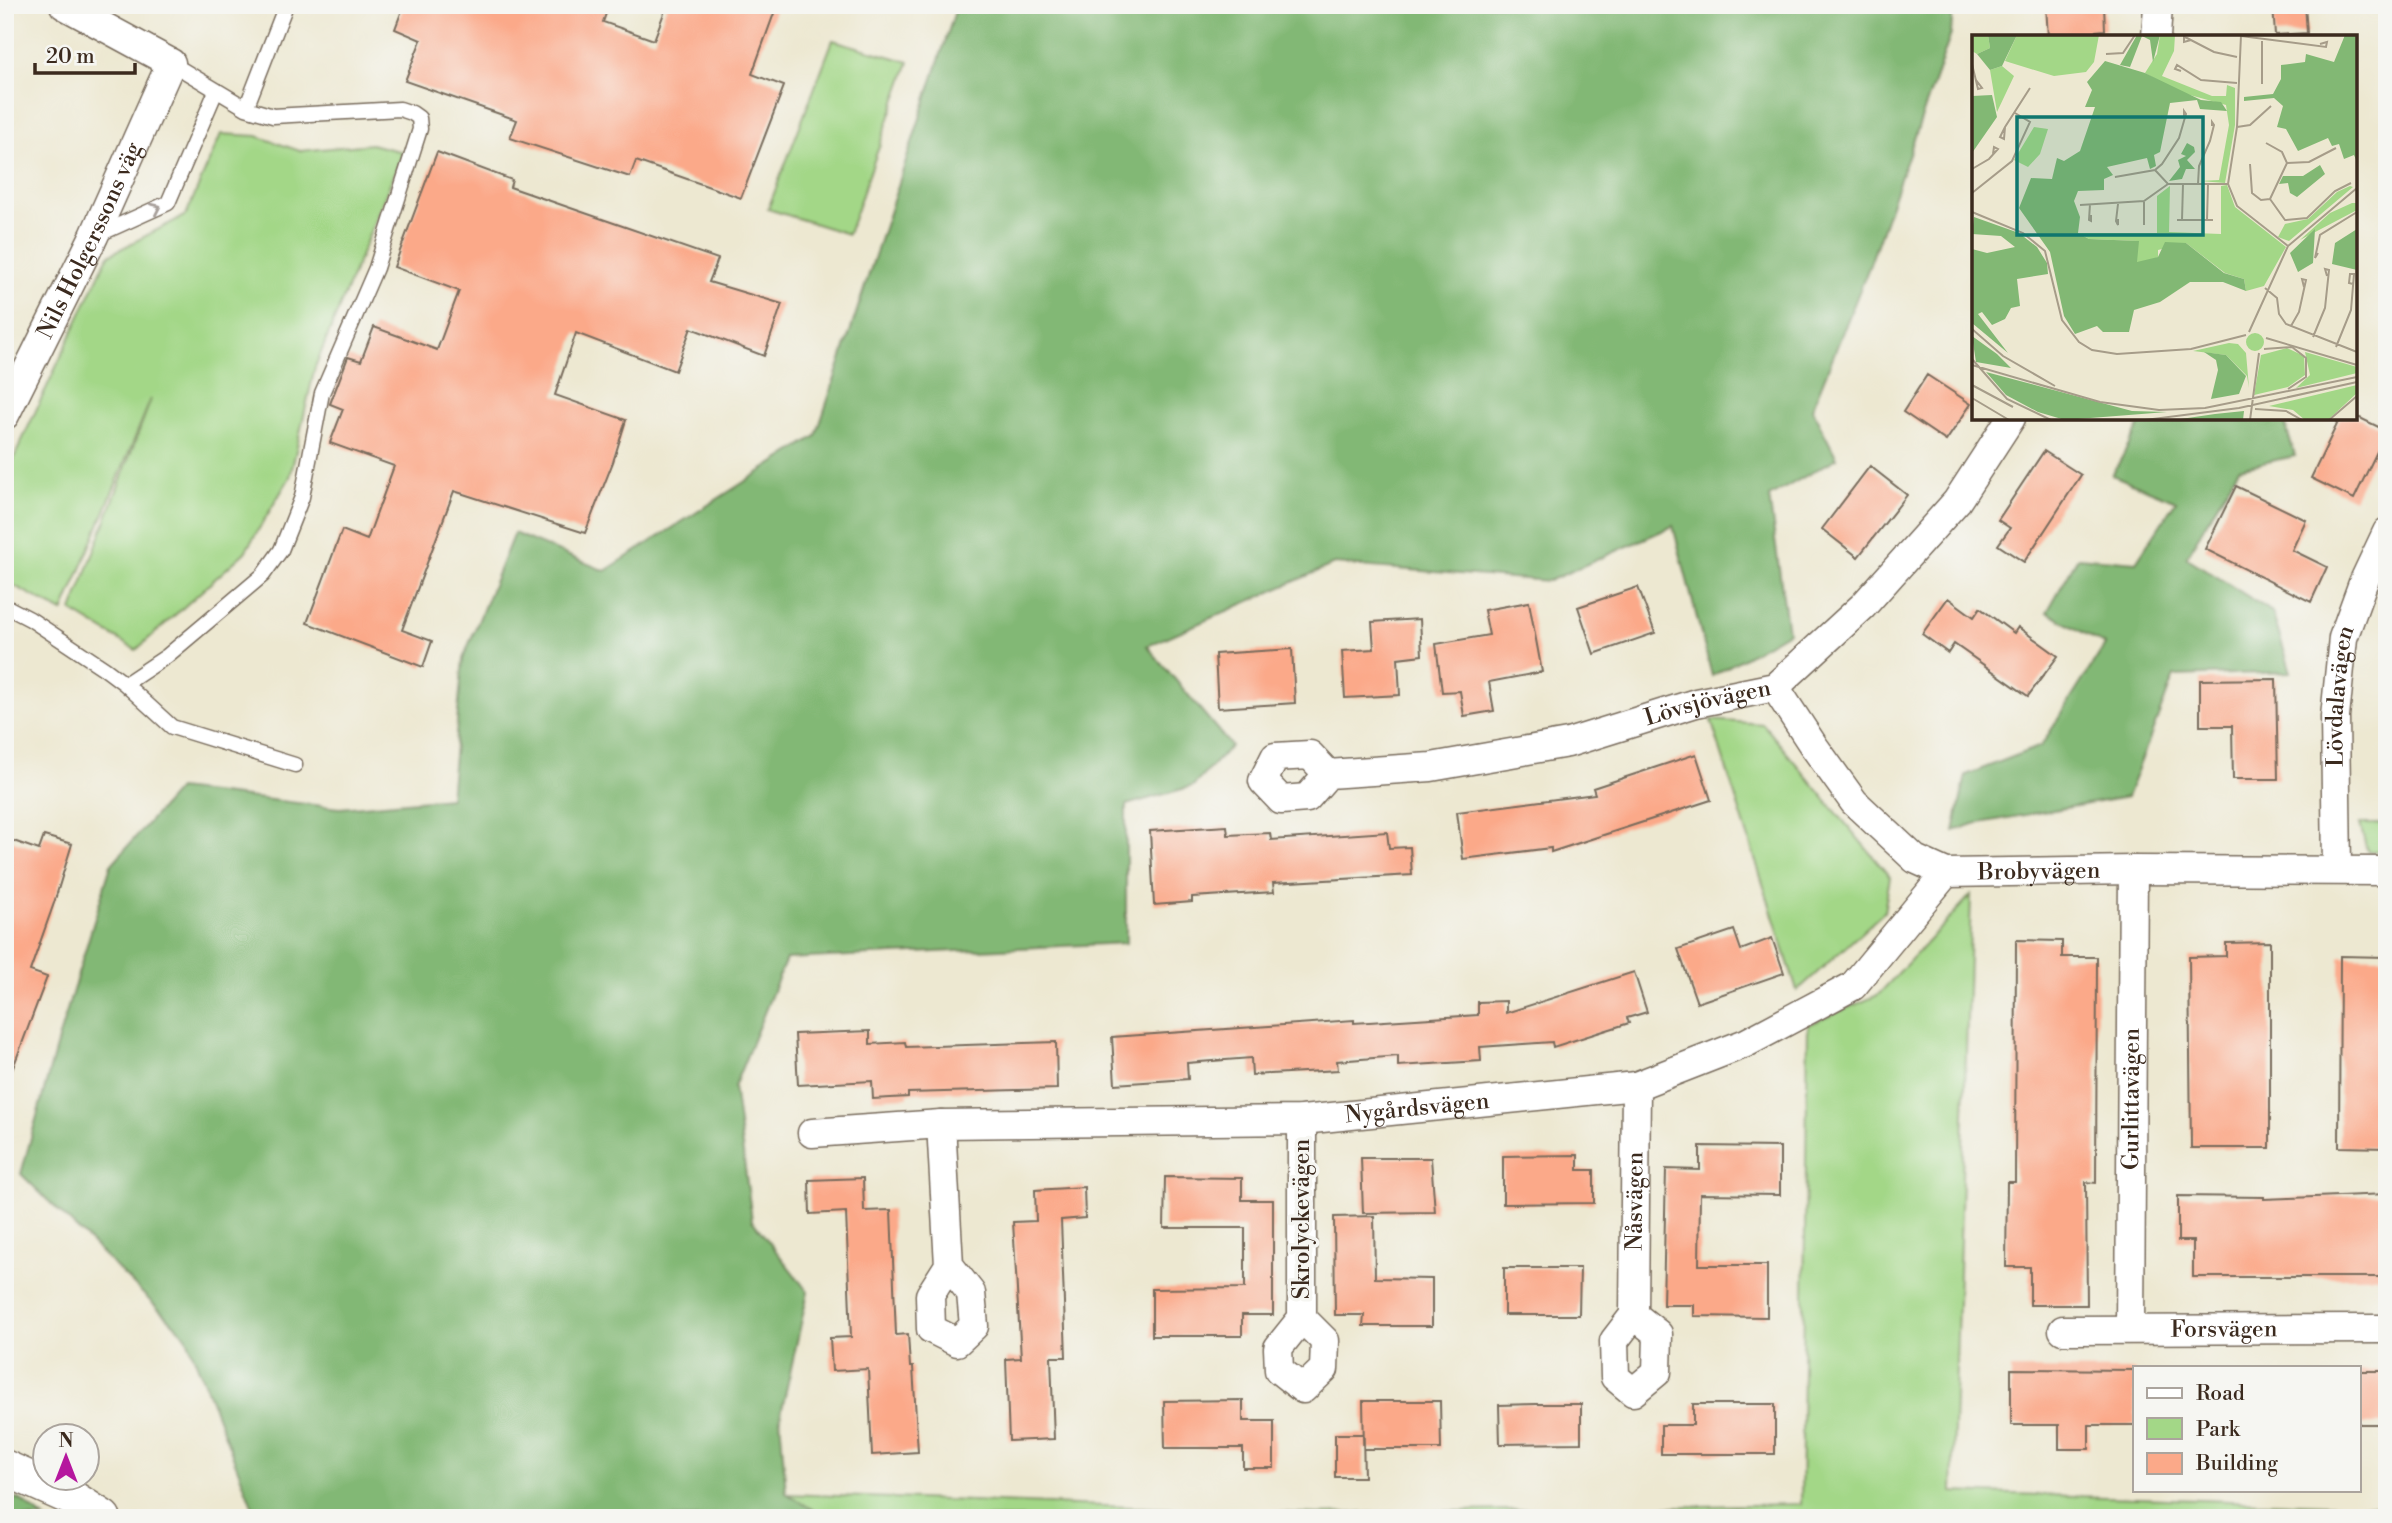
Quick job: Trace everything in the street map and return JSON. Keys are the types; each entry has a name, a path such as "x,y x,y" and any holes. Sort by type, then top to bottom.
{"street":[{"path":"64,5 172,63"},
{"path":"2156,35 2158,5"},
{"name":"Nils Holgerssons väg","path":"5,415 94,236 172,63"},
{"name":"Lövsjövägen","path":"1328,774 1431,767 1567,743 1696,703 1775,687 1863,606 1957,501 2010,420"},
{"name":"Lövdalavägen","path":"2337,869 2335,717 2343,638 2363,583 2387,532"},
{"name":"Brobyvägen","path":"1775,687 1812,745 1854,802 1915,859 1947,873 2337,869 2387,871"},
{"name":"Gurlittavägen","path":"2130,1328 2133,870"},
{"name":"Nygårdsvägen","path":"812,1133 941,1125 1302,1120 1636,1086 1746,1043 1853,986 1947,873"},
{"name":"Nåsvägen","path":"1633,1315 1636,1086"},
{"name":"Skrolyckevägen","path":"1302,1120 1302,1318"},
{"path":"941,1125 949,1265"},
{"name":"Forsvägen","path":"2063,1329 2387,1329"},
{"path":"5,1468 72,1498 103,1518"}],"lane":[{"path":"246,108 286,5"},
{"path":"125,684 167,656 234,600 263,575 281,550 302,497 322,393 376,268 420,129 419,118 400,109 273,116 246,108 172,63"},
{"path":"94,236 168,203 216,91"},
{"path":"5,606 30,619 125,684 172,727 295,765"}],"green space":[{"path":"957,5 1953,5 1951,34 1869,267 1812,409 1837,458 1769,497 1788,632 1712,676 1673,526 1549,581 1334,564 1147,646 1231,746 1193,786 1126,805 1126,943 786,959 734,1087 752,1220 808,1292 780,1418 786,1493 826,1518 257,1518 186,1336 21,1174 111,865 178,789 340,808 450,798 463,659 514,533 605,571 816,436"},
{"path":"833,40 909,62 848,234 768,209"},
{"path":"221,134 257,136 300,151 371,144 403,152 315,367 290,477 245,552 136,650 72,611 151,399 63,612 5,581 5,477 109,255 186,215"},
{"path":"2143,420 2284,420 2295,456 2239,468 2186,557 2272,612 2291,672 2174,676 2127,797 1974,824 1954,831 1966,775 2041,746 2105,645 2047,612 2078,557 2136,562 2176,501 2112,475"},
{"path":"1711,720 1763,724 1890,877 1884,912 1797,991"},
{"path":"2360,824 2387,824 2387,851 2367,851"},
{"path":"1971,895 1952,1492 2387,1506 2387,1518 827,1518 786,1494 1317,1514 1801,1504 1808,1025 1878,995"},
{"path":"5,1495 21,1500 44,1518 5,1518"}],"building":[{"path":"404,5 609,5 603,22 654,40 667,5 777,5 752,74 784,86 741,198 636,161 630,177 510,138 517,120 405,81 421,40 395,29"},
{"path":"2046,5 2104,5 2105,30 2096,31 2096,35 2048,35"},
{"path":"2273,5 2305,5 2307,33 2275,35"},
{"path":"437,152 512,180 510,187 718,259 709,282 782,304 764,356 691,328 675,371 576,333 555,395 626,420 613,462 585,533 454,491 402,630 432,641 423,667 307,623 342,530 367,540 394,466 330,443 343,409 330,404 348,357 361,361 374,327 437,350 459,291 394,267"},
{"path":"1927,375 1971,404 1946,441 1903,412"},
{"path":"2360,418 2387,431 2354,499 2311,478 2339,420"},
{"path":"2044,451 2081,475 2024,562 1998,545 2010,528 1998,520"},
{"path":"1870,466 1907,495 1858,557 1822,529"},
{"path":"2236,486 2306,520 2292,550 2327,567 2311,602 2205,549"},
{"path":"1638,587 1655,633 1594,654 1578,607"},
{"path":"1948,598 1974,617 1980,608 2014,633 2018,627 2058,656 2028,696 1954,644 1948,653 1922,634"},
{"path":"1529,602 1542,672 1489,682 1494,711 1464,716 1460,691 1442,692 1436,644 1489,635 1484,610"},
{"path":"1420,619 1422,655 1398,658 1400,695 1345,698 1342,651 1374,649 1372,622"},
{"path":"1292,649 1295,703 1218,708 1215,654"},
{"path":"2276,679 2278,779 2233,779 2232,726 2200,726 2200,680"},
{"path":"1696,754 1711,800 1551,852 1551,848 1463,859 1457,812 1595,794 1593,788"},
{"path":"1227,826 1228,835 1270,833 1271,840 1387,832 1389,848 1410,847 1412,875 1273,883 1274,892 1192,897 1192,902 1154,905 1150,831"},
{"path":"44,836 72,844 30,971 47,977 8,1081 5,1081 5,838 39,850"},
{"path":"1734,930 1741,950 1772,938 1784,973 1697,1003 1678,949"},
{"path":"2016,940 2062,941 2062,957 2097,957 2096,1183 2086,1182 2087,1305 2030,1305 2030,1267 2006,1267 2007,1182 2015,1182"},
{"path":"2270,942 2270,1148 2191,1148 2189,957 2226,956 2226,943"},
{"path":"2340,956 2387,957 2387,1148 2339,1147"},
{"path":"1634,972 1647,1012 1627,1018 1629,1023 1553,1047 1552,1042 1480,1047 1481,1061 1398,1066 1398,1056 1337,1061 1338,1070 1252,1075 1251,1058 1187,1063 1188,1079 1115,1084 1112,1037 1354,1020 1354,1023 1478,1015 1478,1002 1506,1001 1506,1013"},
{"path":"870,1031 870,1044 905,1042 906,1047 1056,1042 1057,1089 908,1093 908,1097 873,1099 872,1081 798,1085 795,1034"},
{"path":"1700,1146 1780,1147 1780,1195 1700,1194 1699,1265 1767,1265 1767,1317 1694,1316 1694,1305 1663,1305 1666,1169 1700,1170"},
{"path":"1578,1155 1578,1170 1594,1170 1594,1203 1503,1204 1503,1156"},
{"path":"1361,1158 1431,1158 1435,1212 1363,1213"},
{"path":"1165,1177 1242,1178 1242,1200 1273,1200 1273,1315 1242,1315 1242,1336 1152,1336 1152,1289 1245,1288 1245,1228 1164,1228"},
{"path":"863,1178 864,1211 891,1210 896,1335 908,1334 910,1367 913,1367 918,1452 872,1455 868,1369 832,1371 830,1338 851,1337 846,1212 810,1214 809,1180"},
{"path":"1084,1187 1085,1218 1061,1220 1066,1357 1051,1357 1054,1439 1009,1441 1006,1359 1021,1358 1013,1222 1036,1221 1035,1190"},
{"path":"2387,1194 2387,1277 2193,1277 2193,1241 2178,1241 2178,1196 2264,1199"},
{"path":"1374,1216 1375,1278 1432,1279 1432,1326 1363,1326 1364,1315 1335,1315 1334,1217"},
{"path":"1504,1268 1580,1268 1579,1315 1504,1315"},
{"path":"2011,1369 2133,1370 2133,1425 2089,1425 2089,1449 2059,1449 2059,1425 2011,1425"},
{"path":"2360,1371 2387,1371 2387,1424 2360,1424"},
{"path":"1243,1400 1243,1421 1274,1421 1274,1468 1243,1468 1243,1448 1165,1448 1164,1401"},
{"path":"1363,1401 1440,1401 1441,1449 1364,1449"},
{"path":"1581,1404 1581,1443 1500,1444 1499,1405"},
{"path":"1693,1404 1775,1404 1775,1454 1661,1454 1661,1425 1693,1425"},
{"path":"1335,1434 1363,1434 1364,1477 1335,1477"}]}
